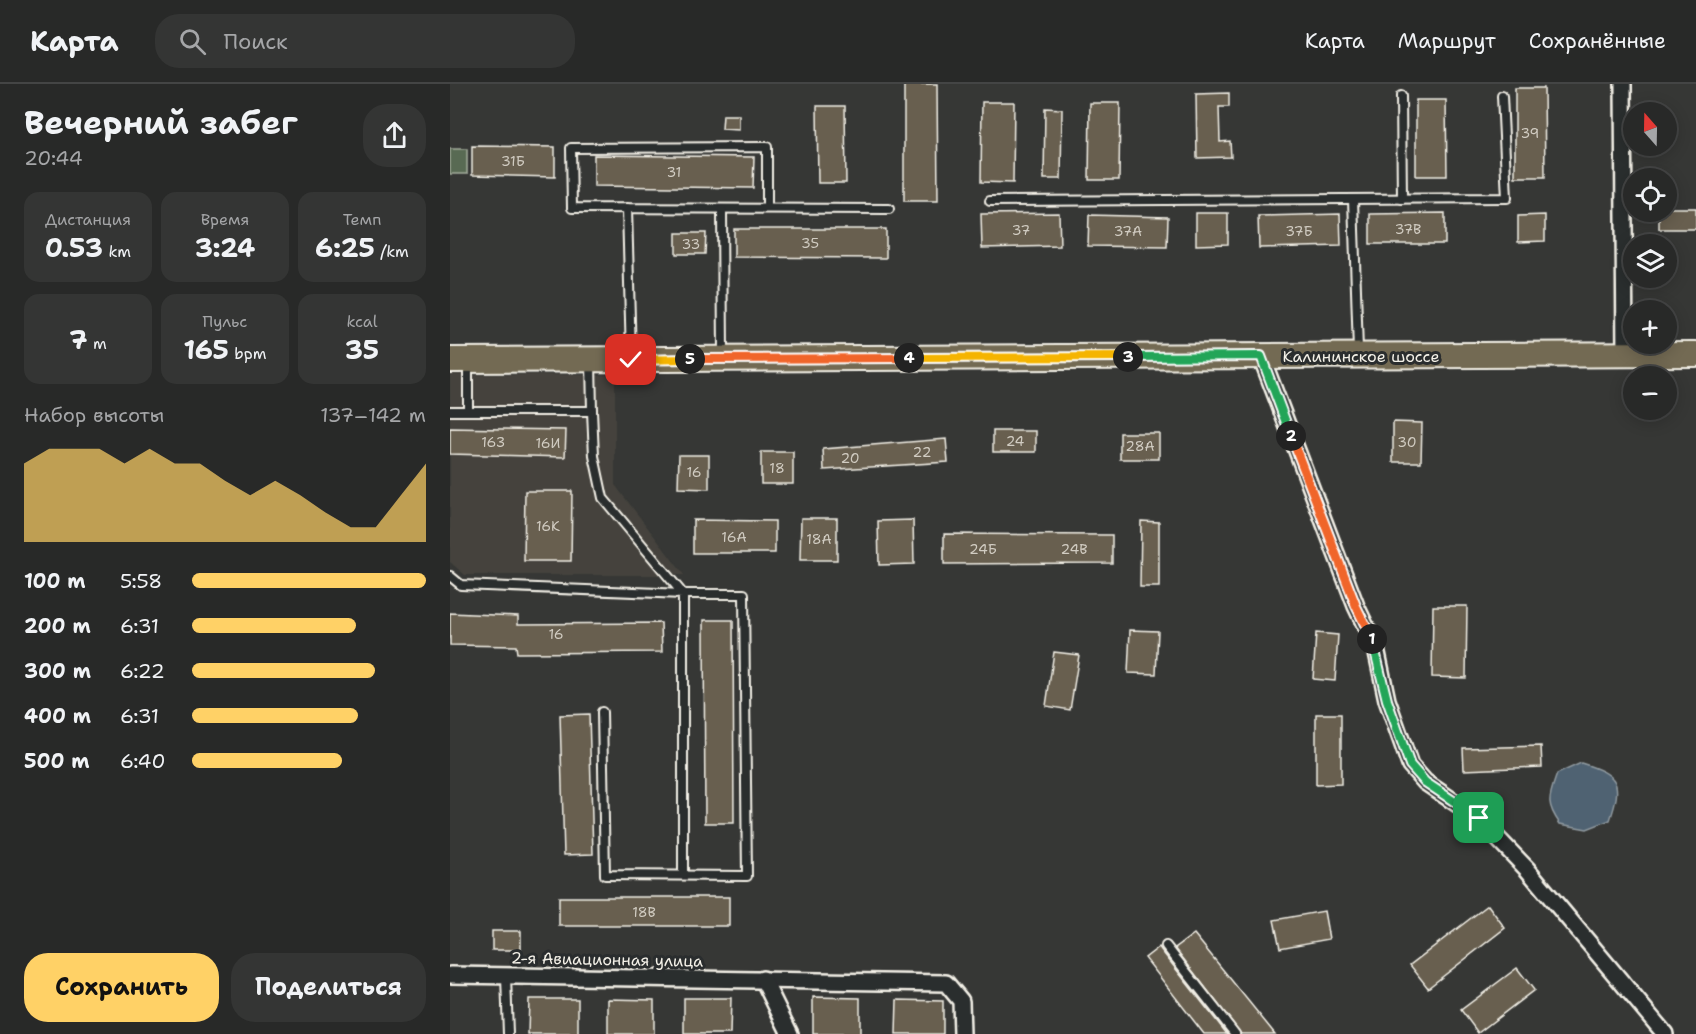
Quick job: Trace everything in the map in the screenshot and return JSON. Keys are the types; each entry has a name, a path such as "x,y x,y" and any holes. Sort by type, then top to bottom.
{"main road":[{"name":"Калининское шоссе","path":"459,360 1696,354"}],"street":[{"path":"1623,84 1625,355"},
{"path":"1261,356 1356,606 1376,648 1387,700 1410,765 1425,782 1479,818 1527,869 1665,1034"},
{"name":"2-я Авиационная улица","path":"450,975 946,983 961,1001 962,1034"},
{"path":"763,979 790,1034"}],"lane":[{"path":"1401,96 1402,199"},
{"path":"990,201 1507,198 1502,96"},
{"path":"767,208 767,147 572,148 572,208 889,209"},
{"path":"1353,199 1358,356"},
{"path":"627,208 631,360"},
{"path":"722,209 723,359"},
{"path":"459,360 468,411"},
{"path":"591,360 594,456 603,498 683,594 683,875"},
{"path":"450,411 592,411"},
{"path":"450,576 461,585 683,594 744,594 747,876 605,874 602,712"},
{"path":"1166,946 1235,1034"},
{"path":"506,975 508,1034"}],"shaded area":[{"path":"450,374 615,375 615,485 684,575 465,575 450,562"}],"green space":[{"path":"450,149 467,149 467,174 450,174"}],"water":[{"path":"1581,763 1610,776 1617,788 1610,820 1587,829 1560,824 1550,805 1550,794 1557,774"}],"building":[{"path":"904,84 937,84 938,201 904,201"},
{"path":"1515,88 1544,88 1545,177 1515,177"},
{"path":"1229,93 1229,107 1219,107 1220,142 1230,141 1231,157 1197,158 1196,94"},
{"path":"1416,100 1446,100 1447,176 1416,176"},
{"path":"982,102 1014,102 1013,183 981,182"},
{"path":"1090,103 1120,103 1119,180 1089,180"},
{"path":"817,106 845,106 846,183 818,183"},
{"path":"1045,108 1062,109 1061,179 1044,179"},
{"path":"723,115 739,115 739,130 722,129"},
{"path":"472,146 555,147 555,177 472,175"},
{"path":"594,155 754,157 753,188 594,186"},
{"path":"1677,208 1696,208 1696,229 1659,229 1659,222 1677,222"},
{"path":"1059,213 1060,246 982,248 981,214"},
{"path":"1196,213 1228,213 1228,244 1196,245"},
{"path":"1445,213 1445,244 1370,244 1370,214"},
{"path":"1340,214 1341,246 1259,248 1258,216"},
{"path":"1089,215 1168,217 1167,247 1088,246"},
{"path":"1545,215 1545,241 1518,242 1518,216"},
{"path":"734,229 886,229 886,258 734,257"},
{"path":"676,233 706,233 705,254 676,254"},
{"path":"1393,422 1422,423 1421,462 1393,462"},
{"path":"450,428 566,430 565,457 450,454"},
{"path":"993,431 1036,431 1036,452 993,452"},
{"path":"1120,433 1159,433 1159,459 1120,459"},
{"path":"946,439 948,462 824,470 823,449"},
{"path":"761,452 793,452 793,484 761,484"},
{"path":"679,455 709,455 709,489 678,488"},
{"path":"525,491 572,491 571,561 524,561"},
{"path":"801,518 837,518 837,560 800,560"},
{"path":"693,520 775,521 775,553 693,553"},
{"path":"913,520 914,564 879,565 878,521"},
{"path":"1141,521 1159,522 1159,587 1140,587"},
{"path":"944,534 1112,535 1112,563 944,564"},
{"path":"1433,606 1467,606 1466,678 1432,677"},
{"path":"450,613 518,616 518,624 661,623 662,652 517,653 516,646 450,645"},
{"path":"704,620 733,620 734,823 705,823"},
{"path":"1130,630 1158,631 1156,674 1128,673"},
{"path":"1316,633 1338,635 1335,681 1313,679"},
{"path":"1054,652 1079,655 1070,710 1046,706"},
{"path":"589,714 593,854 564,855 560,715"},
{"path":"1316,714 1341,714 1341,784 1316,785"},
{"path":"1541,746 1542,767 1464,770 1463,748"},
{"path":"559,897 729,897 729,926 559,926"},
{"path":"1488,905 1505,928 1428,988 1410,965"},
{"path":"1324,911 1329,939 1280,948 1274,920"},
{"path":"492,931 521,931 521,950 492,950"},
{"path":"1194,934 1275,1034 1241,1034 1175,948"},
{"path":"1159,947 1227,1034 1204,1034 1145,958"},
{"path":"1517,968 1534,990 1478,1033 1461,1010"},
{"path":"813,997 860,998 860,1034 813,1034"},
{"path":"684,998 731,998 730,1034 684,1034"},
{"path":"529,999 578,999 578,1034 528,1034"},
{"path":"608,999 654,1000 654,1034 608,1034"},
{"path":"897,1000 943,1001 943,1034 896,1034"}],"route":[{"path":"631,360 1261,356 1356,606 1376,648 1387,700 1410,765 1425,782 1479,818"}]}
